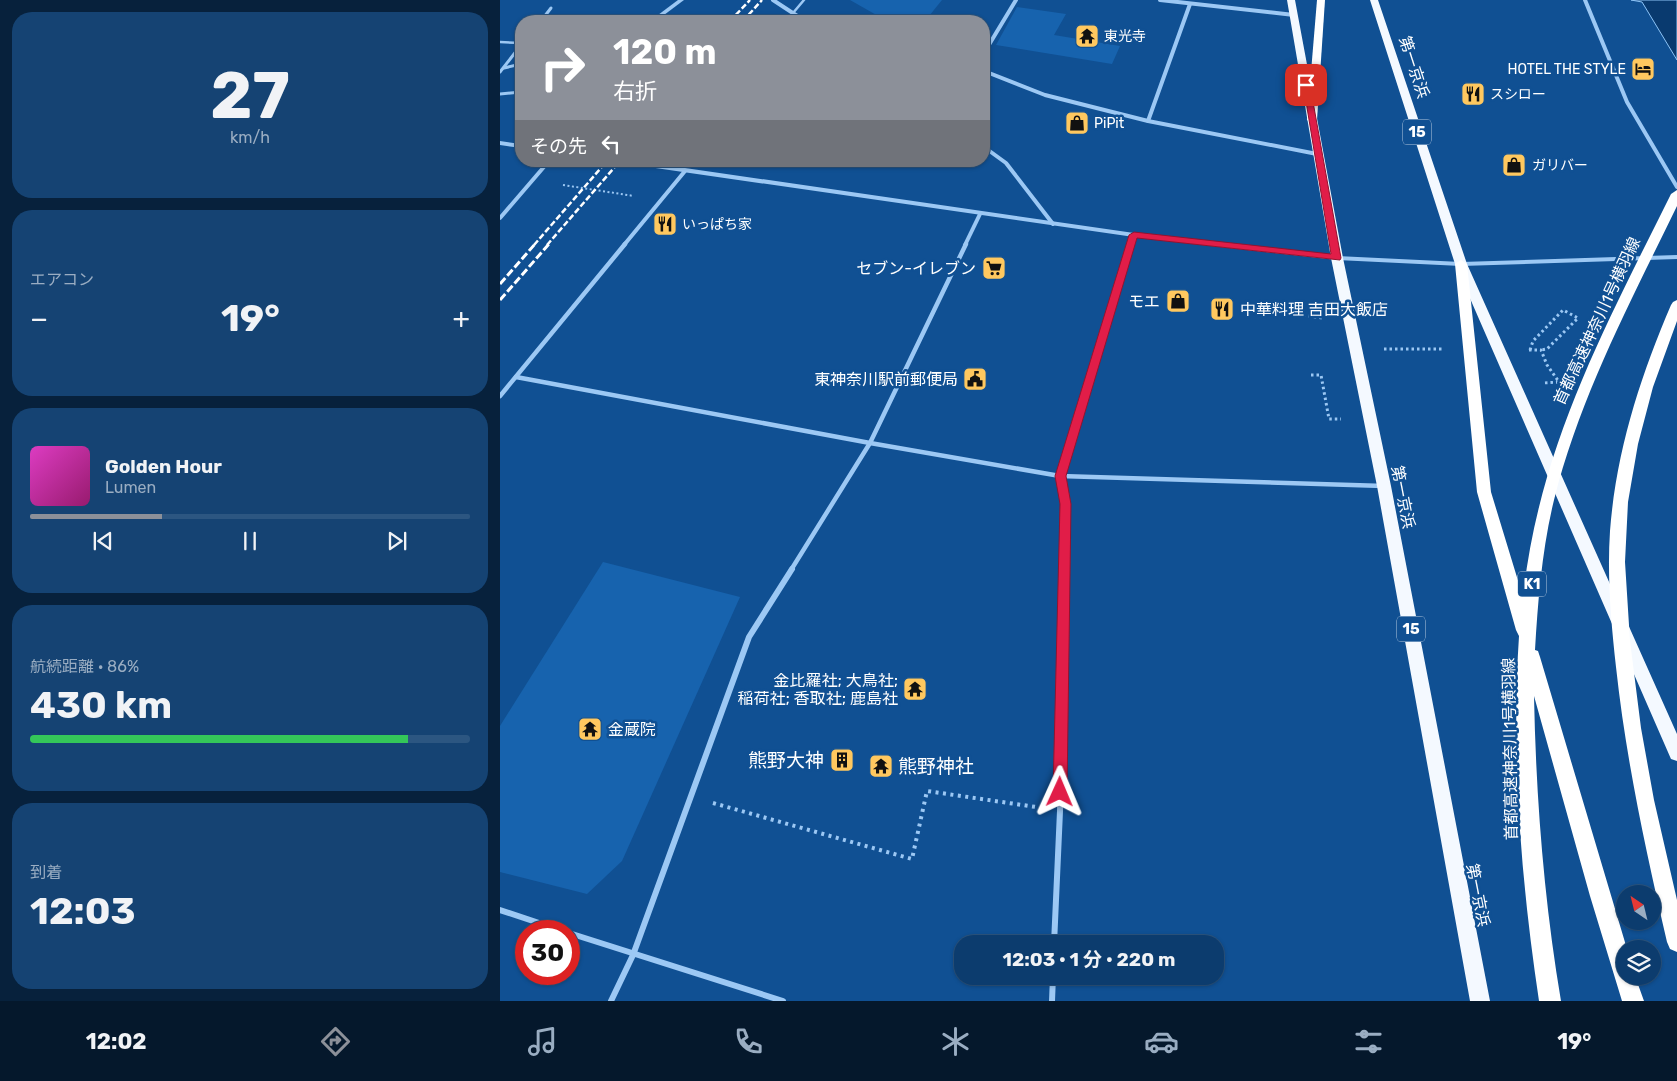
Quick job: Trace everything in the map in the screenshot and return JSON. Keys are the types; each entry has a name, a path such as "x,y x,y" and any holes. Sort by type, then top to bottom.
{"highway":[{"name":"第一京浜","path":"1291,0 1336,258 1384,486 1480,1001"},
{"path":"1312,120 1321,0"},
{"name":"第一京浜","path":"1374,0 1461,264 1677,753"},
{"name":"首都高速神奈川1号横羽線","path":"1550,1001 1544,967 1530,839 1525,710 1529,607 1541,529 1557,464 1583,390 1677,194"},
{"name":"K1","path":"1461,264 1484,492 1616,947"},
{"path":"1677,305 1661,342 1641,400 1626,466 1618,531 1618,608 1628,712 1652,840 1677,942"},
{"name":"K1","path":"1628,985 1633,1001"}],"street":[{"path":"661,15 681,0"},
{"path":"773,0 796,15"},
{"path":"990,43 1016,0"},
{"path":"1160,0 1294,15"},
{"path":"1585,0 1627,102 1662,165 1677,187"},
{"path":"1148,121 1190,4"},
{"path":"545,15 551,8"},
{"path":"500,72 515,52"},
{"path":"504,68 515,65"},
{"path":"990,72 1044,95 1148,121 1317,154"},
{"path":"500,94 515,93"},
{"path":"500,143 515,145"},
{"path":"990,151 1006,163 1053,224"},
{"path":"500,218 544,167"},
{"path":"659,167 1134,235 1336,258 1461,264 1677,257"},
{"path":"500,396 684,171"},
{"path":"611,1001 633,955 749,637 870,443 980,214"},
{"path":"1054,935 1060,811 1066,504 1060,476 1134,235"},
{"path":"516,376 870,443 1060,476 1384,486"},
{"path":"500,910 530,920"},
{"path":"580,937 783,1001"},
{"path":"1052,1001 1053,985"}],"lane":[{"path":"793,13 804,0"},
{"path":"500,42 515,43"}],"path":[{"path":"563,185 643,197"},
{"path":"1521,350 1547,349 1578,318 1563,310 1533,341"},
{"path":"1382,348 1452,349"},
{"path":"1538,384 1559,382 1547,365 1541,350"},
{"path":"1311,375 1321,375"},
{"path":"690,797 912,859 928,791 1060,811"}],"shaded area":[{"path":"850,0 942,0 930,15 876,15"},
{"path":"1631,0 1677,0 1677,60 1642,2"},
{"path":"1017,7 1066,14 1054,35 1120,46 1112,64 996,45"},
{"path":"603,562 740,597 622,861 587,894 500,872 500,726"}],"railway":[{"path":"736,15 750,0"},
{"path":"748,15 762,0"},
{"path":"534,245 602,167"},
{"path":"547,245 615,167"},
{"path":"500,284 535,244"},
{"path":"500,300 549,244"}],"place":[{"name":"東光寺","path":"1087,36"},
{"name":"HOTEL THE STYLE","path":"1643,69"},
{"name":"スシロー","path":"1473,94"},
{"name":"PiPit","path":"1077,123"},
{"name":"ガリバー","path":"1514,165"},
{"name":"いっぱち家","path":"665,224"},
{"name":"セブン-イレブン","path":"994,268"},
{"name":"モエ","path":"1178,301"},
{"name":"中華料理 吉田大飯店","path":"1222,309"},
{"name":"東神奈川駅前郵便局","path":"975,379"},
{"name":"金比羅社; 大鳥社; 稲荷社; 香取社; 鹿島社","path":"915,689"},
{"name":"金蔵院","path":"590,729"},
{"name":"熊野大神","path":"842,760"},
{"name":"熊野神社","path":"881,766"}],"route":[{"path":"1060,792 1066,504 1060,476 1134,235 1336,258 1306,85"}]}
